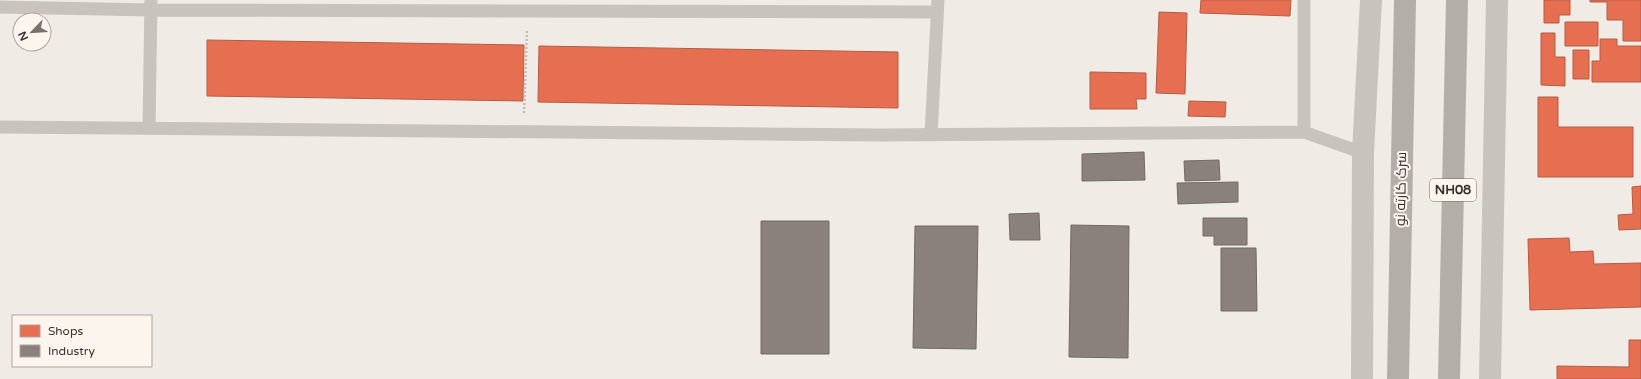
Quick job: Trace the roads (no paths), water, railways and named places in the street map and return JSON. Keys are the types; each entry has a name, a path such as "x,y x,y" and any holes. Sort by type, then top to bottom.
{"highway":[{"name":"سرک کارته نو","path":"1398,379 1405,0"},
{"name":"NH08","path":"1450,379 1457,0"}],"street":[{"path":"1362,379 1364,153 1371,0"},
{"path":"1490,379 1497,0"}],"lane":[{"path":"1304,0 1304,132"},
{"path":"0,7 151,5 528,11 938,6 931,135"},
{"path":"149,128 151,5"},
{"path":"0,127 931,135 1304,132 1364,153"}]}
